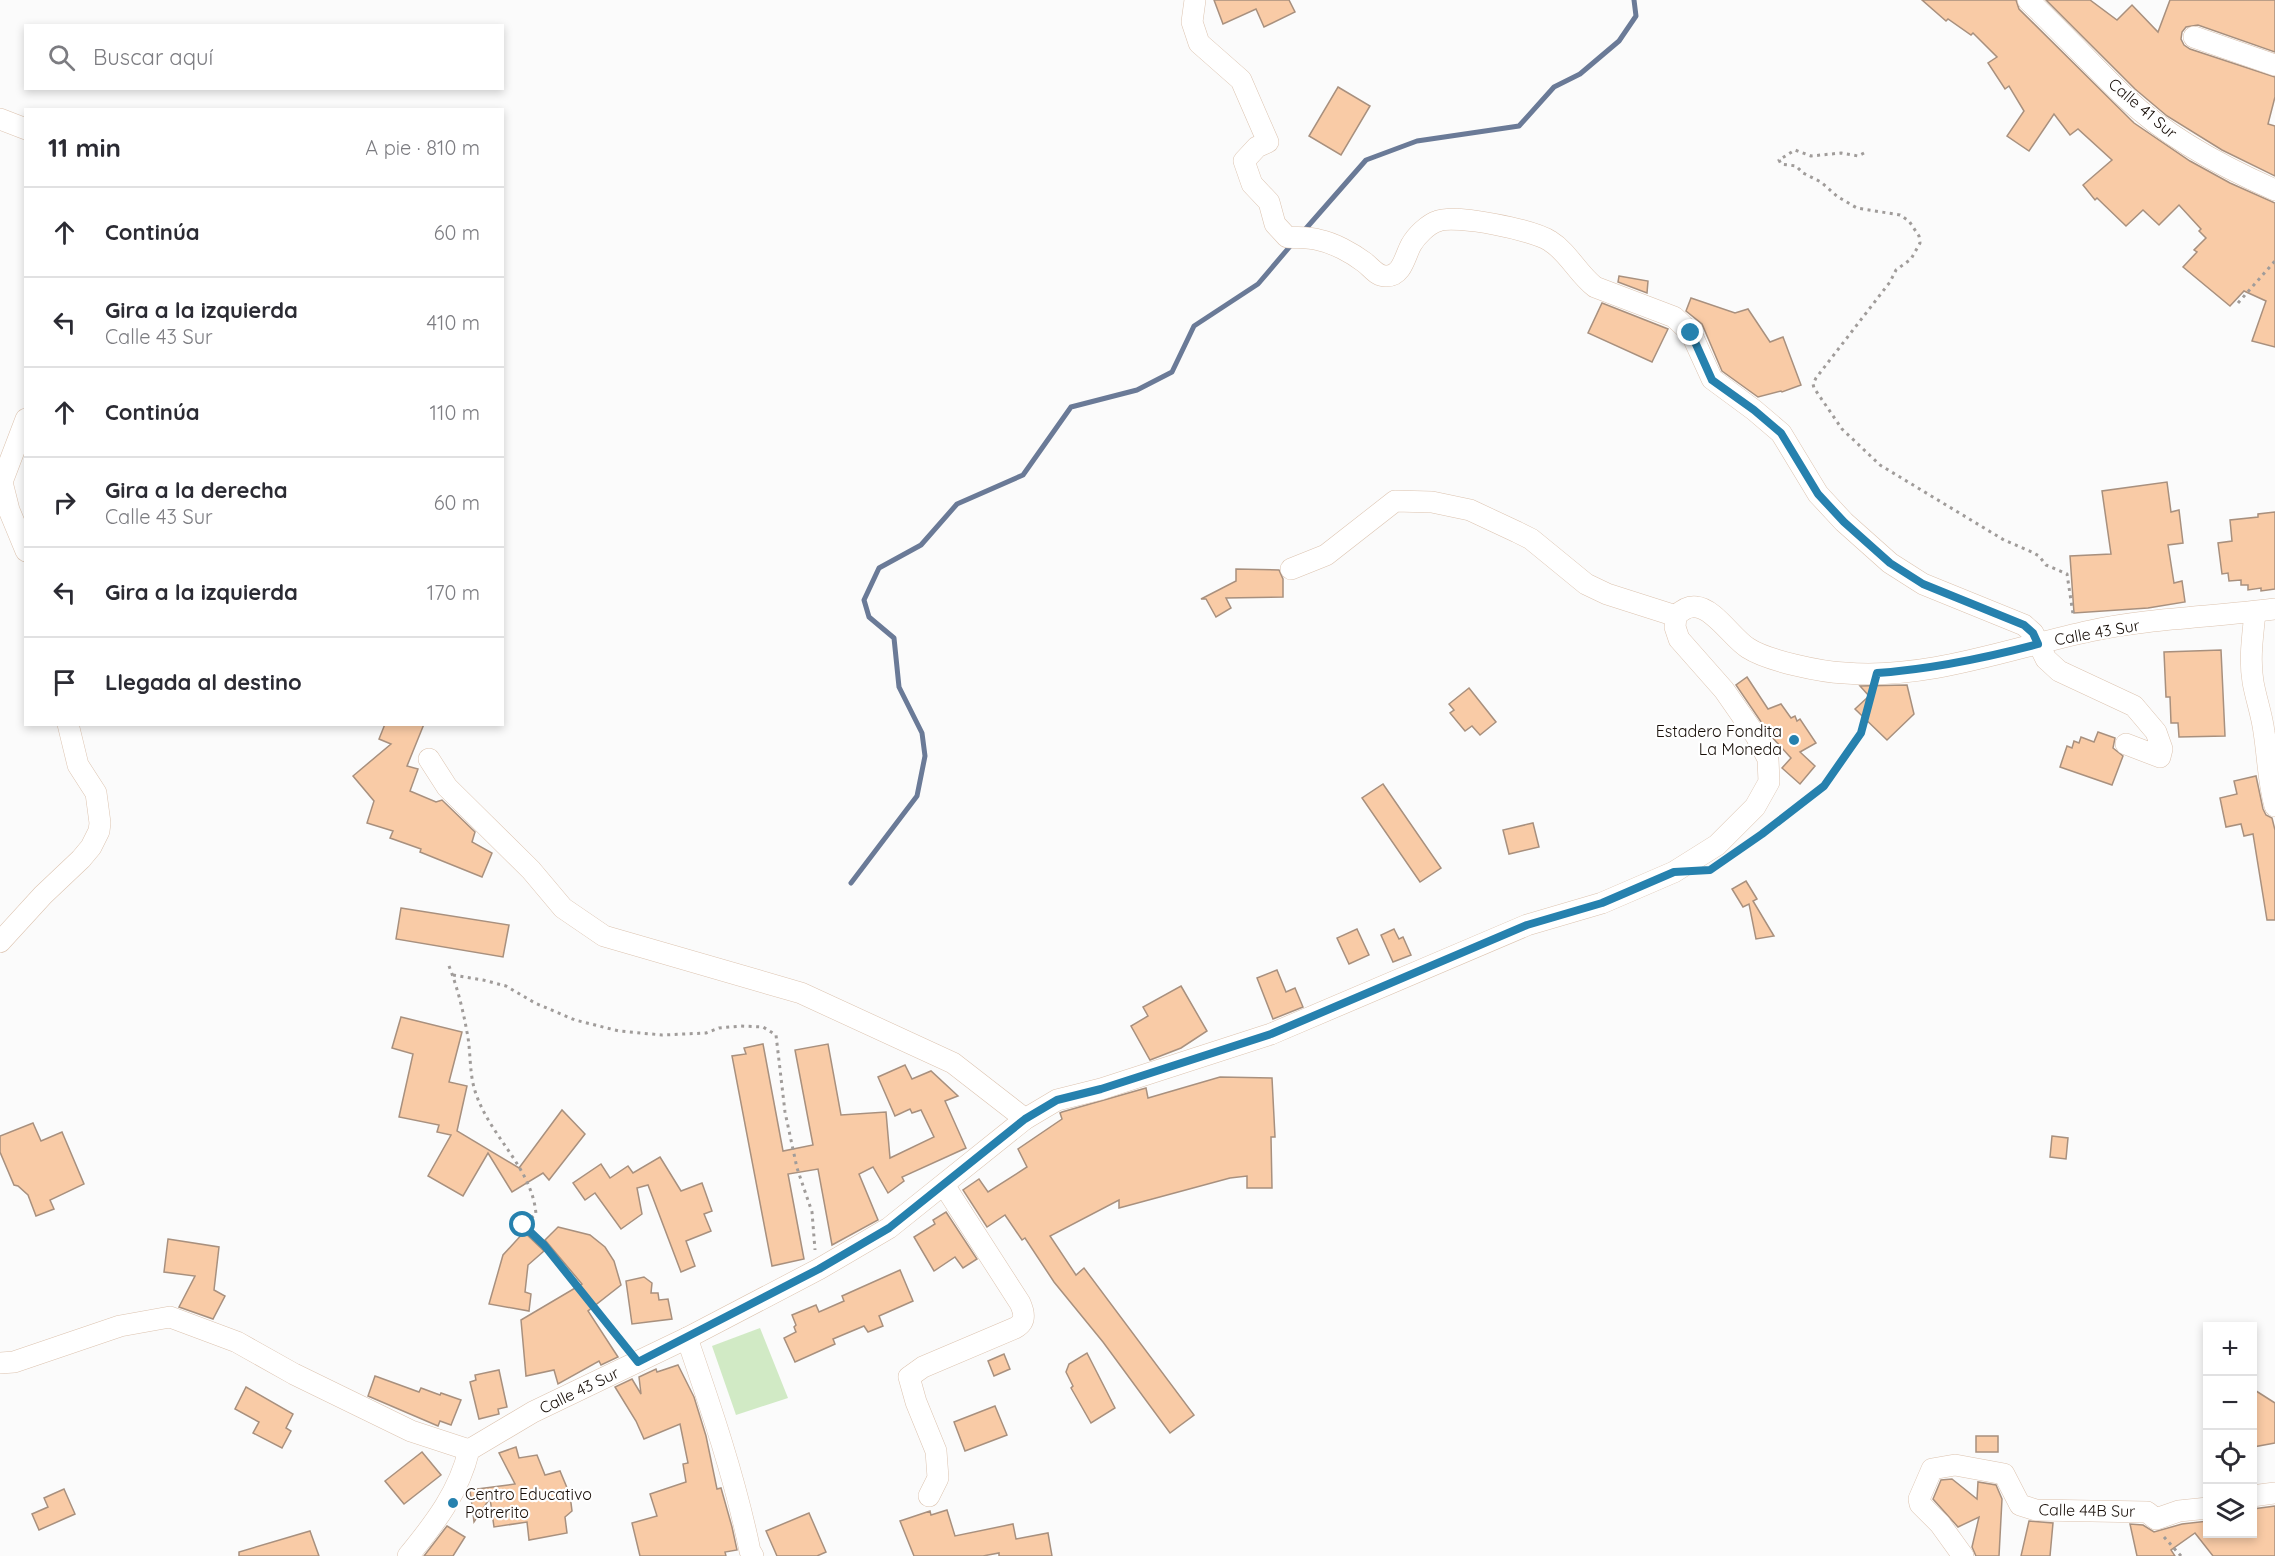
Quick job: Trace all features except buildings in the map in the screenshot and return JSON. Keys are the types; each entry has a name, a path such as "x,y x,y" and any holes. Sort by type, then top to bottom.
{"street":[{"path":"1195,0 1192,22 1198,43 1241,80 1262,123 1268,142 1257,147 1244,161 1252,184 1269,202 1275,224 1287,237 1320,240 1346,251 1380,275 1385,276 1398,271 1411,245 1423,231 1438,221 1455,220 1508,227 1551,241 1584,279 1595,287 1674,317 1691,333 1712,380 1781,433 1818,494 1844,522 1890,563 1923,584 2024,625 2033,633 2046,658 2059,671 2134,706 2156,732 2162,749 2160,757 2126,744"},
{"name":"Calle 41 Sur","path":"2028,0 2128,99 2165,130 2206,155 2275,190"},
{"path":"2194,37 2275,65"},
{"path":"0,119 24,128"},
{"path":"24,423 2,482 9,510 24,546"},
{"path":"1291,569 1326,555 1395,501 1432,502 1470,510 1518,532 1531,539 1586,584 1607,594 1676,616"},
{"name":"Calle 43 Sur","path":"469,1450 533,1412 687,1338 819,1269 889,1228 1025,1119 1057,1100 1101,1089 1271,1034 1527,925 1602,903 1674,872 1718,845 1755,807 1769,782 1768,759 1756,736 1724,690 1679,639 1675,627 1676,616 1686,609 1696,607 1707,611 1749,649 1773,659 1844,674 1912,671 2078,634 2135,624 2265,610"},
{"path":"2265,610 2251,644 2253,680 2262,720 2268,780 2275,806"},
{"path":"0,942 43,895 81,859 91,847 99,831 96,793 78,765 68,726"},
{"path":"429,759 447,788 531,870 563,908 604,936 801,993 953,1063 1025,1119"},
{"path":"928,1496 938,1478 936,1451 916,1402 909,1377 923,1367 1015,1328 1022,1324 1024,1318 1020,1303 944,1185"},
{"path":"0,1363 14,1362 120,1326 170,1317 237,1342 304,1379 411,1431 469,1450 465,1468 454,1493 408,1556"},
{"path":"687,1338 717,1428 753,1556"},
{"name":"Calle 44B Sur","path":"1963,1556 1918,1499 1932,1469 1955,1465 2004,1474 2020,1505 2036,1510 2147,1512 2156,1519 2179,1511 2203,1509"},
{"path":"2257,1495 2275,1493"}],"path":[{"path":"1864,153 1858,156 1841,153 1811,156 1795,150 1779,160 1781,165 1796,166 1803,173 1821,182 1848,204 1857,208 1900,215 1909,221 1919,236 1920,243 1916,253 1896,270 1890,282 1816,378 1814,388 1842,429 1880,465 2004,540 2039,556 2046,565 2067,574 2078,634"},
{"path":"2238,303 2275,261"},
{"path":"1739,850 1824,786 1861,733 1877,673"},
{"path":"448,966 453,975 468,1033 475,1092 494,1128 525,1176 535,1200 536,1214 523,1225 544,1245 638,1362"},
{"path":"453,975 506,986 535,1003 576,1020 619,1031 662,1035 706,1033 719,1028 741,1026 763,1027 776,1035 782,1095 797,1168 812,1212 812,1231 819,1269"},
{"path":"2156,1519 2160,1531 2181,1556"}],"green space":[{"path":"760,1328 788,1398 736,1415 712,1346"}],"waterway":[{"path":"1302,233 1366,160 1417,141 1519,126 1554,87 1580,74 1619,41 1636,16 1634,0"},
{"path":"851,883 917,796 925,756 922,733 899,687 894,638 869,617 864,600 879,568 921,545 957,504 1023,475 1071,407 1137,390 1172,372 1194,326 1258,284 1292,244"}],"place":[{"name":"Estadero Fondita La Moneda","path":"1794,740"},
{"name":"Centro Educativo Potrerito","path":"453,1503"}],"route":[{"path":"523,1225 544,1245 638,1362 819,1269 889,1228 1025,1119 1057,1100 1101,1089 1271,1034 1527,925 1602,903 1674,872 1710,870 1762,834 1824,786 1861,733 1877,673 1912,671 1941,666 2038,644 2033,633 2024,625 1908,576 1844,522 1818,494 1781,433 1712,380 1691,333"}]}
